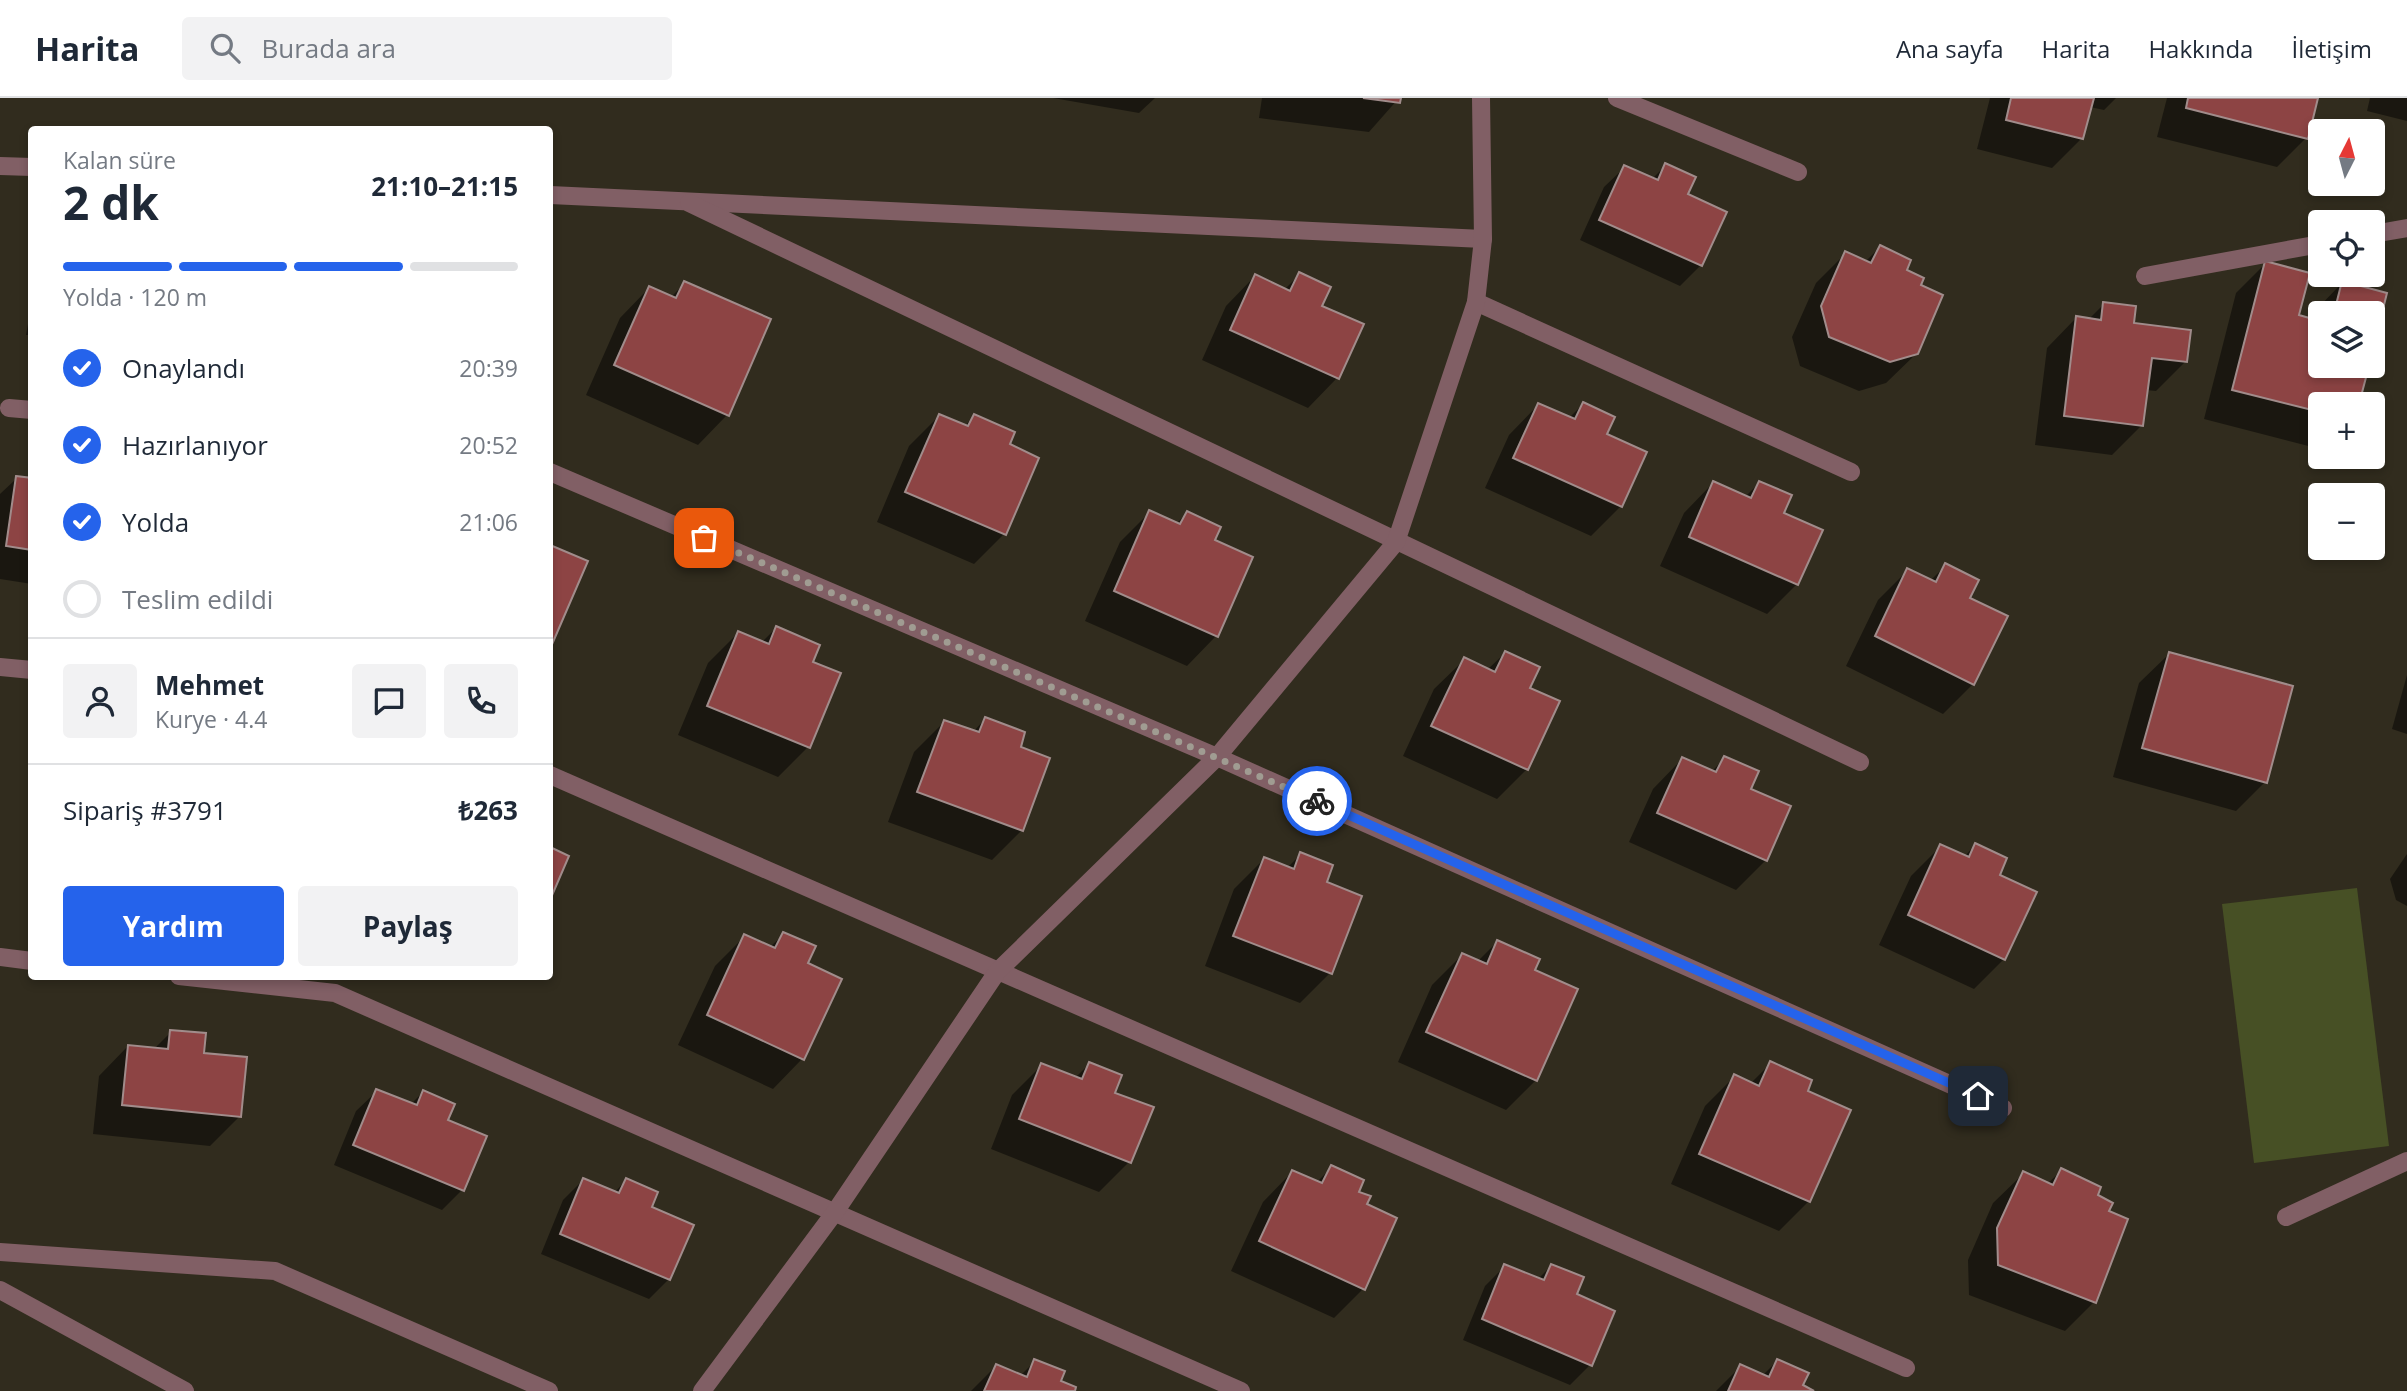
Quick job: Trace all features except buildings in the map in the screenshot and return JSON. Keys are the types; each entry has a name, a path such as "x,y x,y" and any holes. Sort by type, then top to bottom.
{"street":[{"path":"702,1391 835,1212 997,972 1217,757 1396,542 1476,302 1483,239 1481,98"},
{"path":"1617,98 1798,172"},
{"path":"0,166 28,167"},
{"path":"553,195 1483,239"},
{"path":"689,203 1860,762"},
{"path":"2385,232 2407,228"},
{"path":"2145,276 2308,246"},
{"path":"1476,302 1851,472"},
{"path":"9,408 28,410"},
{"path":"553,473 1217,757 2003,1108"},
{"path":"0,667 28,670"},
{"path":"553,776 1906,1368"},
{"path":"0,957 28,960"},
{"path":"216,980 335,993 1241,1391"},
{"path":"2286,1217 2407,1161"},
{"path":"0,1252 275,1271 549,1391"},
{"path":"0,1290 185,1391"}],"green space":[{"path":"2357,888 2389,1146 2254,1163 2222,904"}],"way so far":[{"path":"704,538 1317,801"}],"route":[{"path":"1317,801 1978,1096"}]}
